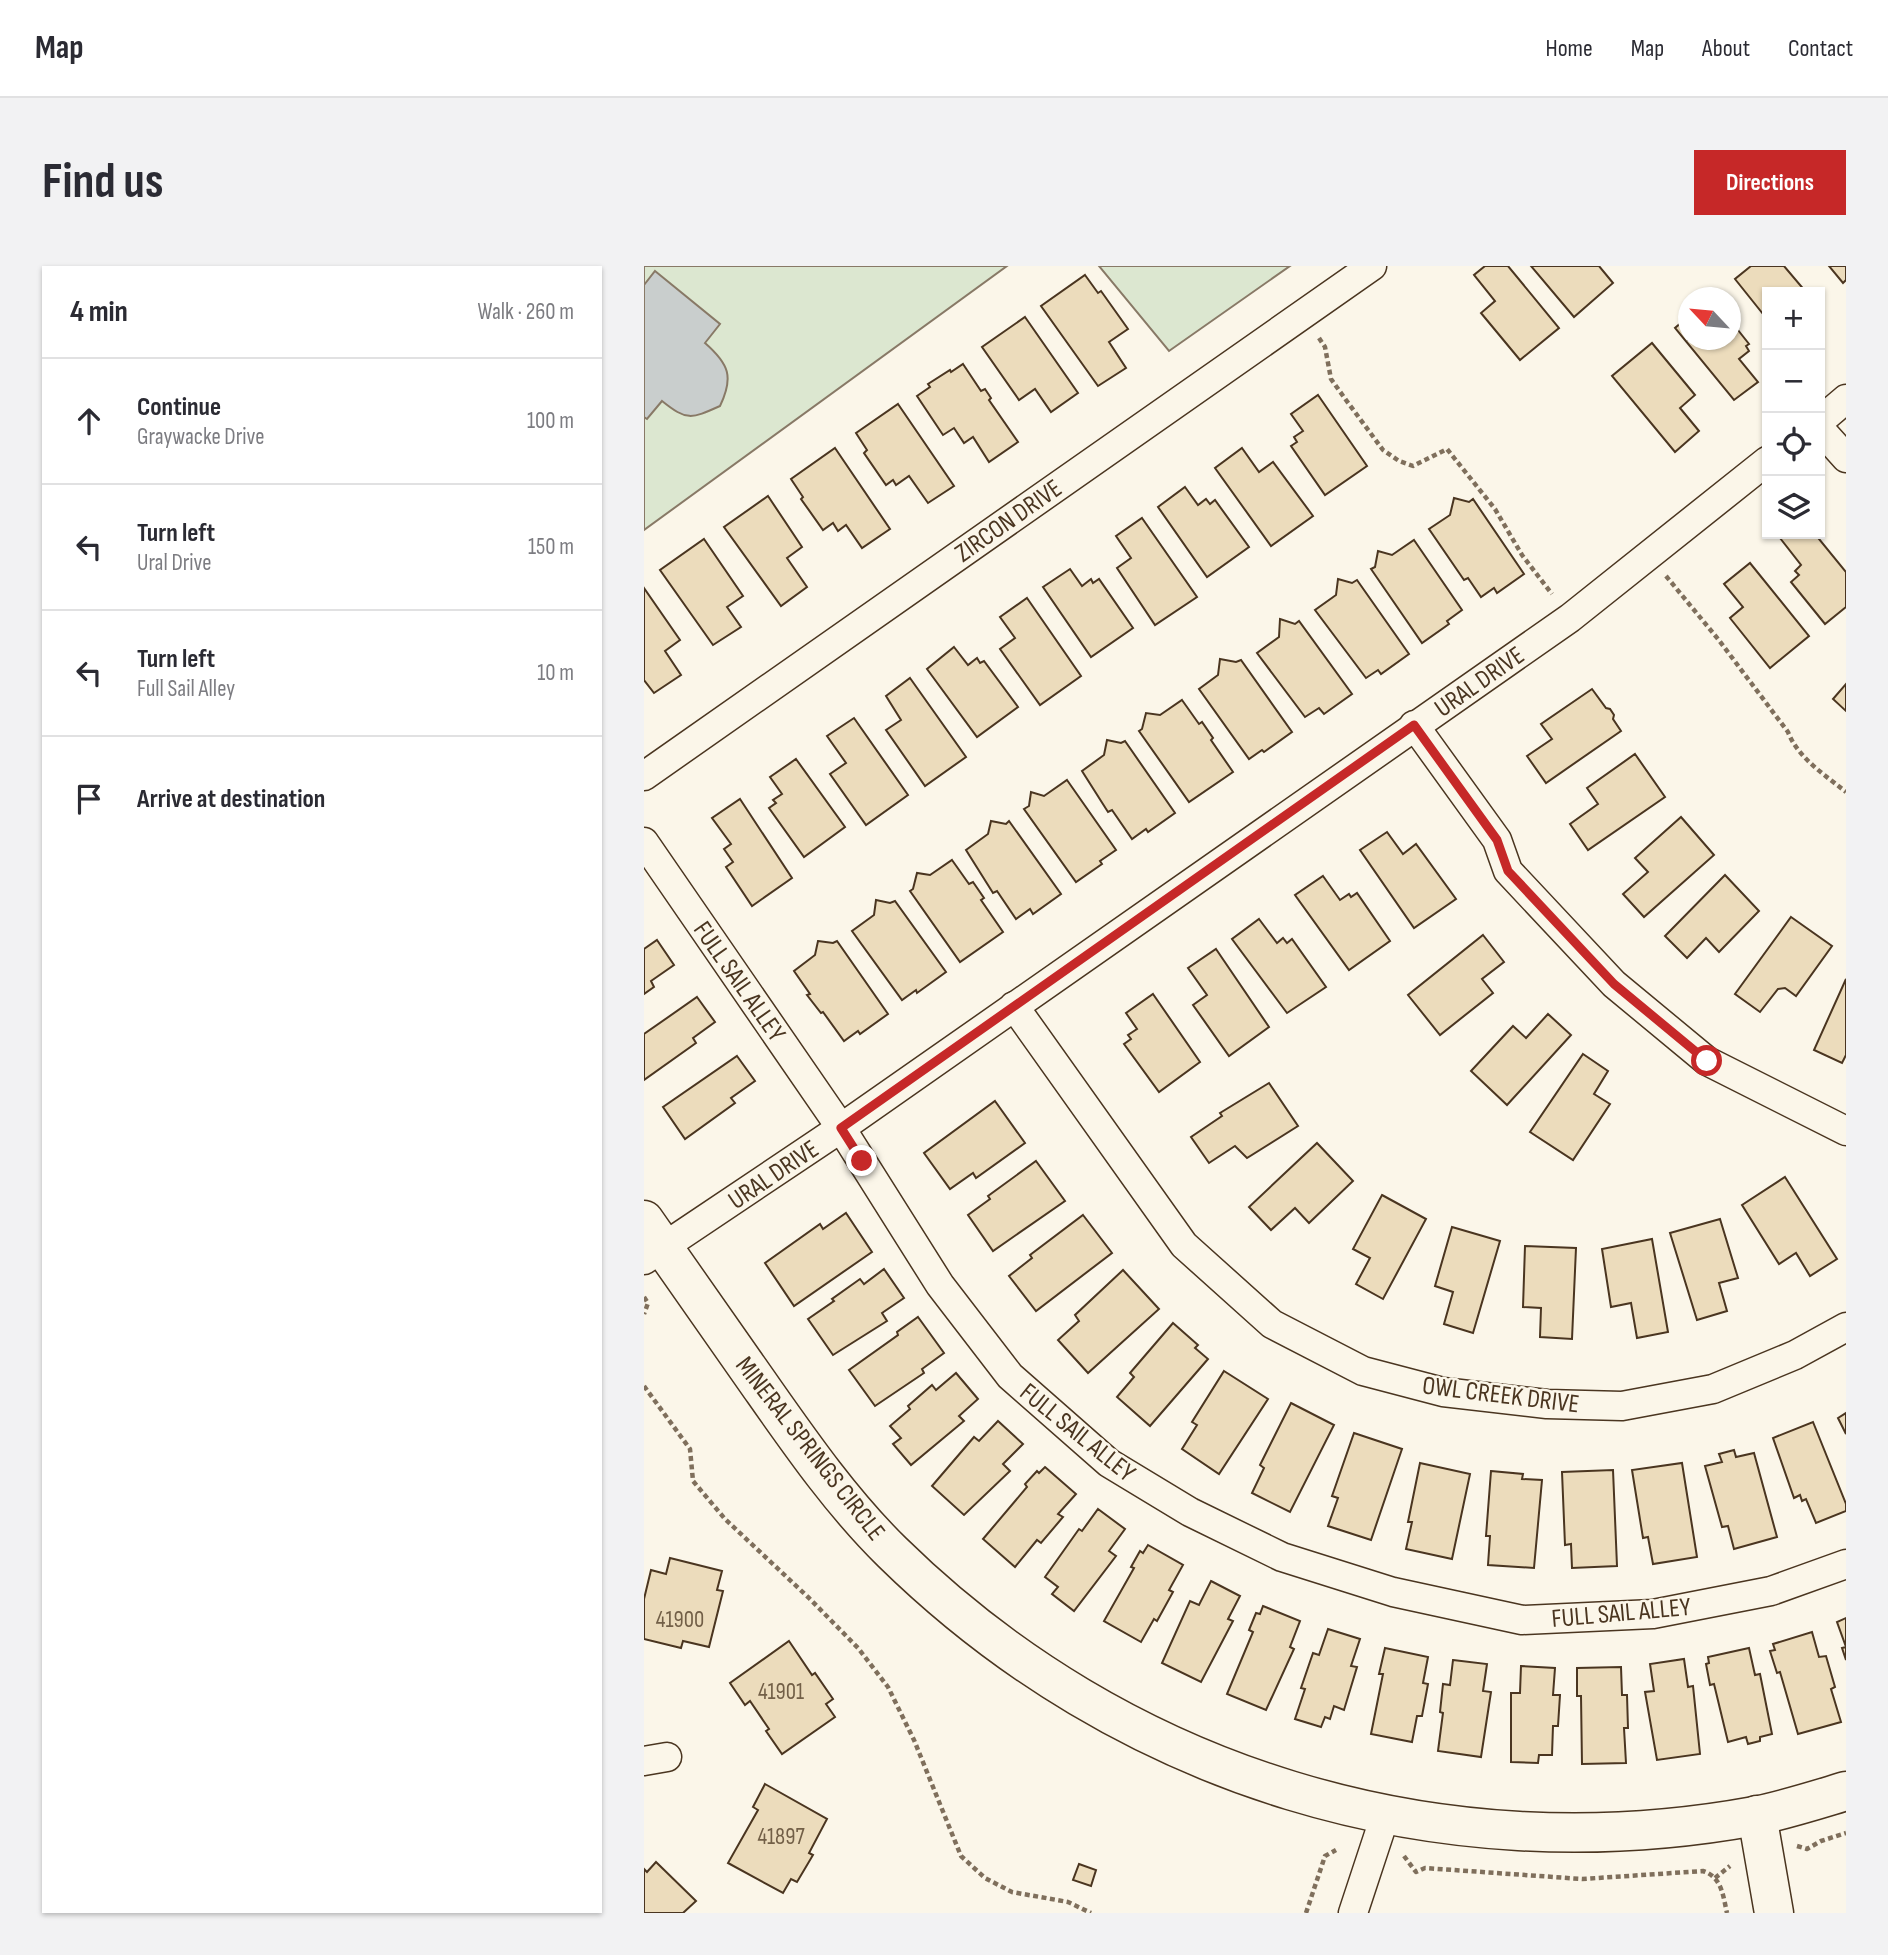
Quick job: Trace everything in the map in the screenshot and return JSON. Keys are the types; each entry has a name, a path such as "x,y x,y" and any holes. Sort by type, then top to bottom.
{"street":[{"name":"ZIRCON DRIVE","path":"644,776 1372,266"},
{"path":"1825,417 1846,399"},
{"path":"1825,435 1846,458"},
{"name":"URAL DRIVE","path":"650,1243 841,1128 1570,618 1762,465"},
{"path":"1414,725 1497,840 1508,871 1614,984 1707,1061 1846,1131"},
{"name":"FULL SAIL ALLEY","path":"644,842 841,1128 940,1285 1010,1376 1109,1463 1190,1512 1282,1557 1393,1592 1522,1620 1653,1614 1771,1591 1846,1564"},
{"name":"OWL CREEK DRIVE","path":"1014,1006 1184,1245 1272,1324 1363,1371 1443,1392 1547,1404 1622,1406 1713,1389 1795,1355 1846,1327"},
{"name":"MINERAL SPRINGS CIRCLE","path":"650,1243 850,1506 891,1551 988,1636 1029,1666 1121,1722 1173,1746 1300,1794 1385,1816 1509,1831 1630,1830 1757,1815 1846,1791"},
{"path":"1757,1815 1774,1913"},
{"path":"1353,1913 1385,1816"}],"path":[{"path":"1302,314 1325,347 1331,379 1383,450 1399,461 1413,466 1447,449 1495,509 1522,555 1570,618"},
{"path":"1664,574 1734,659 1788,732 1793,745 1846,792"},
{"path":"644,1297 648,1303 644,1314"},
{"path":"644,1385 690,1449 693,1481 725,1519 858,1648 888,1686 914,1740 961,1856 985,1878 1012,1892 1068,1902 1091,1913"},
{"path":"1791,1841 1802,1849 1807,1849 1821,1840 1846,1833"},
{"path":"1306,1913 1325,1856 1336,1850"},
{"path":"1404,1856 1416,1872 1425,1868 1582,1880 1703,1871 1715,1878 1720,1885 1727,1913"},
{"path":"1715,1878 1731,1866"}],"green space":[{"path":"644,266 1007,266 644,530"},
{"path":"1099,266 1290,266 1169,351"}],"shaded area":[{"path":"655,271 720,324 705,343 724,365 727,387 720,406 702,414 684,415 662,401 647,419 644,417 644,285"}],"building":[{"path":"1485,266 1508,266 1559,328 1520,360 1481,313 1495,301 1474,275"},
{"path":"1531,266 1599,266 1613,283 1574,317"},
{"path":"1751,266 1784,266 1802,287 1762,287 1762,313 1735,279"},
{"path":"1829,266 1846,266 1846,280 1843,283"},
{"path":"1085,275 1098,293 1101,291 1128,329 1109,342 1126,368 1098,386 1041,306"},
{"path":"1025,317 1078,393 1051,412 1035,389 1019,400 982,347"},
{"path":"1741,334 1749,344 1746,346 1749,351 1739,359 1758,382 1734,400 1693,350 1741,350"},
{"path":"1652,343 1695,395 1680,408 1699,431 1675,452 1612,376"},
{"path":"963,364 981,391 985,389 991,398 989,400 1018,442 989,462 973,437 964,443 954,428 943,435 917,396 930,387 928,384"},
{"path":"1318,395 1367,466 1325,495 1291,446 1297,442 1294,437 1303,431 1291,414"},
{"path":"898,404 954,486 928,503 909,476 896,485 893,480 886,485 864,453 867,450 856,433"},
{"path":"835,448 890,529 862,548 846,525 838,531 833,523 823,530 801,499 803,497 791,479"},
{"path":"1242,448 1259,472 1273,462 1313,516 1271,546 1215,468"},
{"path":"1185,487 1198,505 1206,499 1210,504 1215,500 1249,547 1207,577 1158,507"},
{"path":"768,496 802,547 787,558 807,587 781,606 724,527"},
{"path":"1454,498 1469,502 1473,499 1524,574 1497,593 1494,588 1481,597 1468,578 1464,580 1429,529 1450,515"},
{"path":"1142,518 1197,597 1155,625 1117,568 1131,558 1116,536"},
{"path":"704,539 743,596 727,607 741,627 713,645 660,570"},
{"path":"1781,539 1819,539 1846,572 1846,607 1825,624 1791,582 1799,575 1795,571 1801,565"},
{"path":"1414,540 1462,610 1447,621 1449,624 1422,643 1371,569 1375,567 1378,551 1392,555"},
{"path":"1750,563 1809,636 1770,668 1730,618 1743,607 1724,584"},
{"path":"1070,569 1082,586 1091,579 1093,583 1099,579 1133,628 1091,657 1043,587"},
{"path":"1338,579 1352,583 1357,580 1409,654 1381,674 1378,670 1366,678 1315,610 1336,595"},
{"path":"644,588 680,640 665,651 681,675 654,693 644,680"},
{"path":"1027,598 1081,676 1040,705 1000,649 1015,638 1000,617"},
{"path":"1280,619 1295,624 1299,621 1352,694 1324,714 1319,708 1305,717 1257,653 1279,637"},
{"path":"954,647 968,665 977,658 980,663 984,661 1018,707 977,737 927,669"},
{"path":"1220,659 1236,662 1241,660 1292,732 1249,759 1199,689 1218,675"},
{"path":"910,678 966,757 925,786 886,730 901,720 886,696"},
{"path":"1846,684 1846,711 1833,699"},
{"path":"1592,689 1606,708 1610,709 1621,731 1546,783 1527,756 1552,739 1541,724"},
{"path":"1182,700 1199,724 1202,722 1233,772 1189,802 1139,731 1146,713 1160,715"},
{"path":"854,718 908,795 866,825 830,774 846,763 827,736"},
{"path":"1107,740 1121,743 1125,741 1175,813 1148,832 1146,829 1132,839 1112,810 1108,812 1082,771 1104,755"},
{"path":"1635,754 1665,797 1588,850 1570,824 1598,804 1587,788"},
{"path":"796,759 845,827 804,857 769,808 776,803 773,800 782,794 770,777"},
{"path":"1067,780 1116,850 1100,861 1102,864 1076,882 1024,809 1029,806 1031,792 1044,796"},
{"path":"740,799 792,878 752,906 726,867 733,862 724,849 731,844 712,818"},
{"path":"1681,817 1714,855 1644,917 1623,894 1648,872 1635,858"},
{"path":"991,821 1006,824 1009,821 1061,894 1033,914 1030,909 1016,919 997,891 993,893 966,850 988,834"},
{"path":"1387,832 1403,854 1416,844 1456,899 1414,928 1360,850"},
{"path":"952,860 969,884 973,882 984,898 981,900 1003,932 960,962 910,891 917,873 930,875"},
{"path":"1725,875 1759,911 1719,952 1706,938 1687,958 1665,936"},
{"path":"1323,876 1340,900 1349,894 1351,897 1357,893 1390,941 1349,970 1295,895"},
{"path":"876,900 890,903 895,901 946,972 917,993 916,990 902,1000 852,931 874,915"},
{"path":"1791,917 1832,946 1796,996 1785,988 1778,989 1760,1012 1735,994"},
{"path":"1259,919 1277,943 1283,938 1287,943 1292,939 1326,987 1287,1013 1232,939"},
{"path":"1483,935 1504,962 1482,979 1493,993 1440,1035 1408,995"},
{"path":"657,940 674,965 651,981 654,987 644,994 644,949"},
{"path":"818,941 837,941 888,1014 860,1034 858,1031 844,1041 807,995 810,994 794,971 815,955"},
{"path":"1216,949 1269,1027 1229,1056 1193,1005 1207,995 1188,968"},
{"path":"1846,979 1846,1055 1842,1063 1814,1050"},
{"path":"1153,994 1200,1062 1159,1092 1124,1044 1131,1039 1128,1035 1137,1029 1126,1013"},
{"path":"697,997 715,1022 693,1038 696,1043 644,1080 644,1034"},
{"path":"1548,1014 1571,1035 1507,1105 1471,1071 1513,1026 1526,1038"},
{"path":"1583,1054 1608,1071 1594,1094 1610,1104 1573,1160 1530,1132"},
{"path":"737,1056 755,1081 731,1098 735,1103 685,1139 663,1107"},
{"path":"1269,1083 1298,1126 1247,1158 1235,1146 1209,1163 1191,1137 1222,1116 1220,1113"},
{"path":"995,1101 1025,1143 976,1178 973,1173 950,1189 924,1153"},
{"path":"1317,1143 1353,1181 1309,1223 1295,1208 1271,1230 1249,1207"},
{"path":"1036,1161 1065,1201 993,1251 968,1215 990,1199 988,1196"},
{"path":"1785,1177 1837,1259 1810,1276 1796,1253 1779,1264 1742,1205"},
{"path":"1382,1195 1426,1219 1383,1299 1356,1284 1370,1258 1353,1249"},
{"path":"846,1213 872,1252 794,1306 765,1263 820,1224 823,1229"},
{"path":"1083,1215 1112,1253 1036,1311 1009,1276 1032,1258 1030,1255"},
{"path":"1720,1219 1738,1278 1719,1283 1727,1311 1697,1320 1670,1233"},
{"path":"1452,1227 1500,1241 1473,1333 1444,1324 1453,1292 1435,1286"},
{"path":"1652,1239 1668,1332 1637,1338 1631,1303 1611,1307 1602,1249"},
{"path":"1525,1246 1576,1248 1572,1339 1540,1337 1541,1308 1523,1307"},
{"path":"884,1269 904,1298 882,1313 887,1321 833,1355 808,1319 860,1279 864,1284"},
{"path":"1123,1270 1159,1309 1088,1373 1058,1340 1079,1321 1075,1315"},
{"path":"918,1317 944,1353 922,1369 924,1373 875,1406 849,1370"},
{"path":"1173,1323 1198,1345 1195,1348 1208,1359 1150,1426 1117,1397 1134,1377 1130,1373"},
{"path":"1224,1371 1268,1399 1219,1474 1182,1449 1197,1425 1192,1422"},
{"path":"956,1373 978,1399 959,1416 964,1421 911,1465 893,1444 901,1438 890,1426 932,1385 936,1390"},
{"path":"1291,1403 1334,1425 1290,1512 1252,1493 1264,1468 1260,1465"},
{"path":"1846,1413 1846,1434 1838,1418"},
{"path":"998,1421 1023,1444 1003,1464 1010,1471 964,1515 932,1486 974,1437 979,1441"},
{"path":"1813,1422 1846,1504 1846,1511 1816,1523 1806,1499 1802,1501 1800,1495 1794,1498 1773,1438"},
{"path":"1354,1433 1402,1449 1371,1540 1328,1526 1338,1498 1332,1496"},
{"path":"1734,1450 1736,1457 1754,1453 1777,1537 1734,1549 1728,1526 1722,1527 1705,1466 1722,1462 1719,1454"},
{"path":"1420,1463 1470,1474 1452,1559 1406,1549 1412,1522 1408,1522"},
{"path":"1682,1463 1697,1557 1653,1564 1648,1537 1643,1538 1632,1470"},
{"path":"1045,1467 1076,1494 1058,1514 1063,1517 1041,1543 1037,1540 1015,1567 983,1539 1027,1487 1025,1484 1037,1471 1039,1473"},
{"path":"1613,1470 1617,1566 1572,1568 1571,1544 1565,1545 1562,1472"},
{"path":"1491,1471 1523,1474 1522,1479 1542,1480 1534,1568 1488,1565 1490,1536 1486,1536"},
{"path":"1098,1509 1125,1529 1109,1551 1116,1556 1074,1611 1052,1594 1058,1587 1045,1577 1079,1529 1082,1531"},
{"path":"1148,1545 1183,1565 1169,1590 1173,1592 1157,1621 1154,1619 1141,1642 1104,1621 1134,1568 1131,1567 1140,1551 1143,1553"},
{"path":"670,1558 722,1571 717,1590 723,1591 709,1647 683,1641 681,1648 644,1639 644,1599 651,1570 666,1574"},
{"path":"1211,1581 1240,1596 1228,1619 1233,1621 1201,1682 1162,1663 1190,1601 1199,1605"},
{"path":"1263,1606 1300,1621 1290,1647 1294,1649 1266,1710 1227,1694 1253,1632 1249,1630 1256,1613 1260,1614"},
{"path":"1846,1618 1846,1647 1837,1622"},
{"path":"1328,1629 1360,1639 1351,1666 1357,1667 1344,1710 1334,1706 1330,1719 1325,1717 1321,1727 1295,1719 1305,1689 1301,1688 1313,1653 1319,1655"},
{"path":"1812,1632 1819,1657 1826,1656 1835,1687 1831,1689 1841,1722 1798,1734 1780,1672 1777,1673 1770,1651 1775,1650 1773,1644"},
{"path":"789,1641 812,1675 815,1673 833,1699 826,1704 835,1717 782,1754 750,1701 745,1705 730,1683"},
{"path":"1385,1648 1428,1657 1423,1683 1428,1684 1422,1716 1417,1716 1412,1742 1371,1734 1383,1674 1379,1674"},
{"path":"1749,1648 1755,1675 1760,1674 1772,1734 1748,1744 1746,1737 1728,1742 1714,1684 1710,1685 1706,1664 1709,1663 1708,1657"},
{"path":"1684,1659 1688,1687 1693,1686 1700,1754 1657,1760 1645,1692 1654,1691 1650,1664"},
{"path":"1453,1660 1487,1664 1483,1691 1491,1692 1481,1757 1438,1751 1443,1713 1440,1712 1443,1684 1450,1685"},
{"path":"1521,1666 1555,1668 1553,1695 1560,1695 1558,1726 1553,1726 1552,1755 1539,1755 1538,1763 1511,1762 1511,1693 1520,1693"},
{"path":"1621,1667 1622,1695 1627,1695 1628,1728 1624,1728 1626,1763 1582,1764 1581,1696 1577,1696 1577,1668"},
{"path":"765,1784 827,1819 809,1853 813,1855 797,1882 791,1879 783,1893 728,1863 758,1810 753,1807"},
{"path":"656,1862 696,1901 683,1913 644,1913 644,1869 647,1872"},
{"path":"1079,1864 1096,1870 1091,1886 1073,1880"}],"route":[{"path":"862,1161 841,1128 1414,725 1497,840 1508,871 1614,984 1707,1061"}]}
